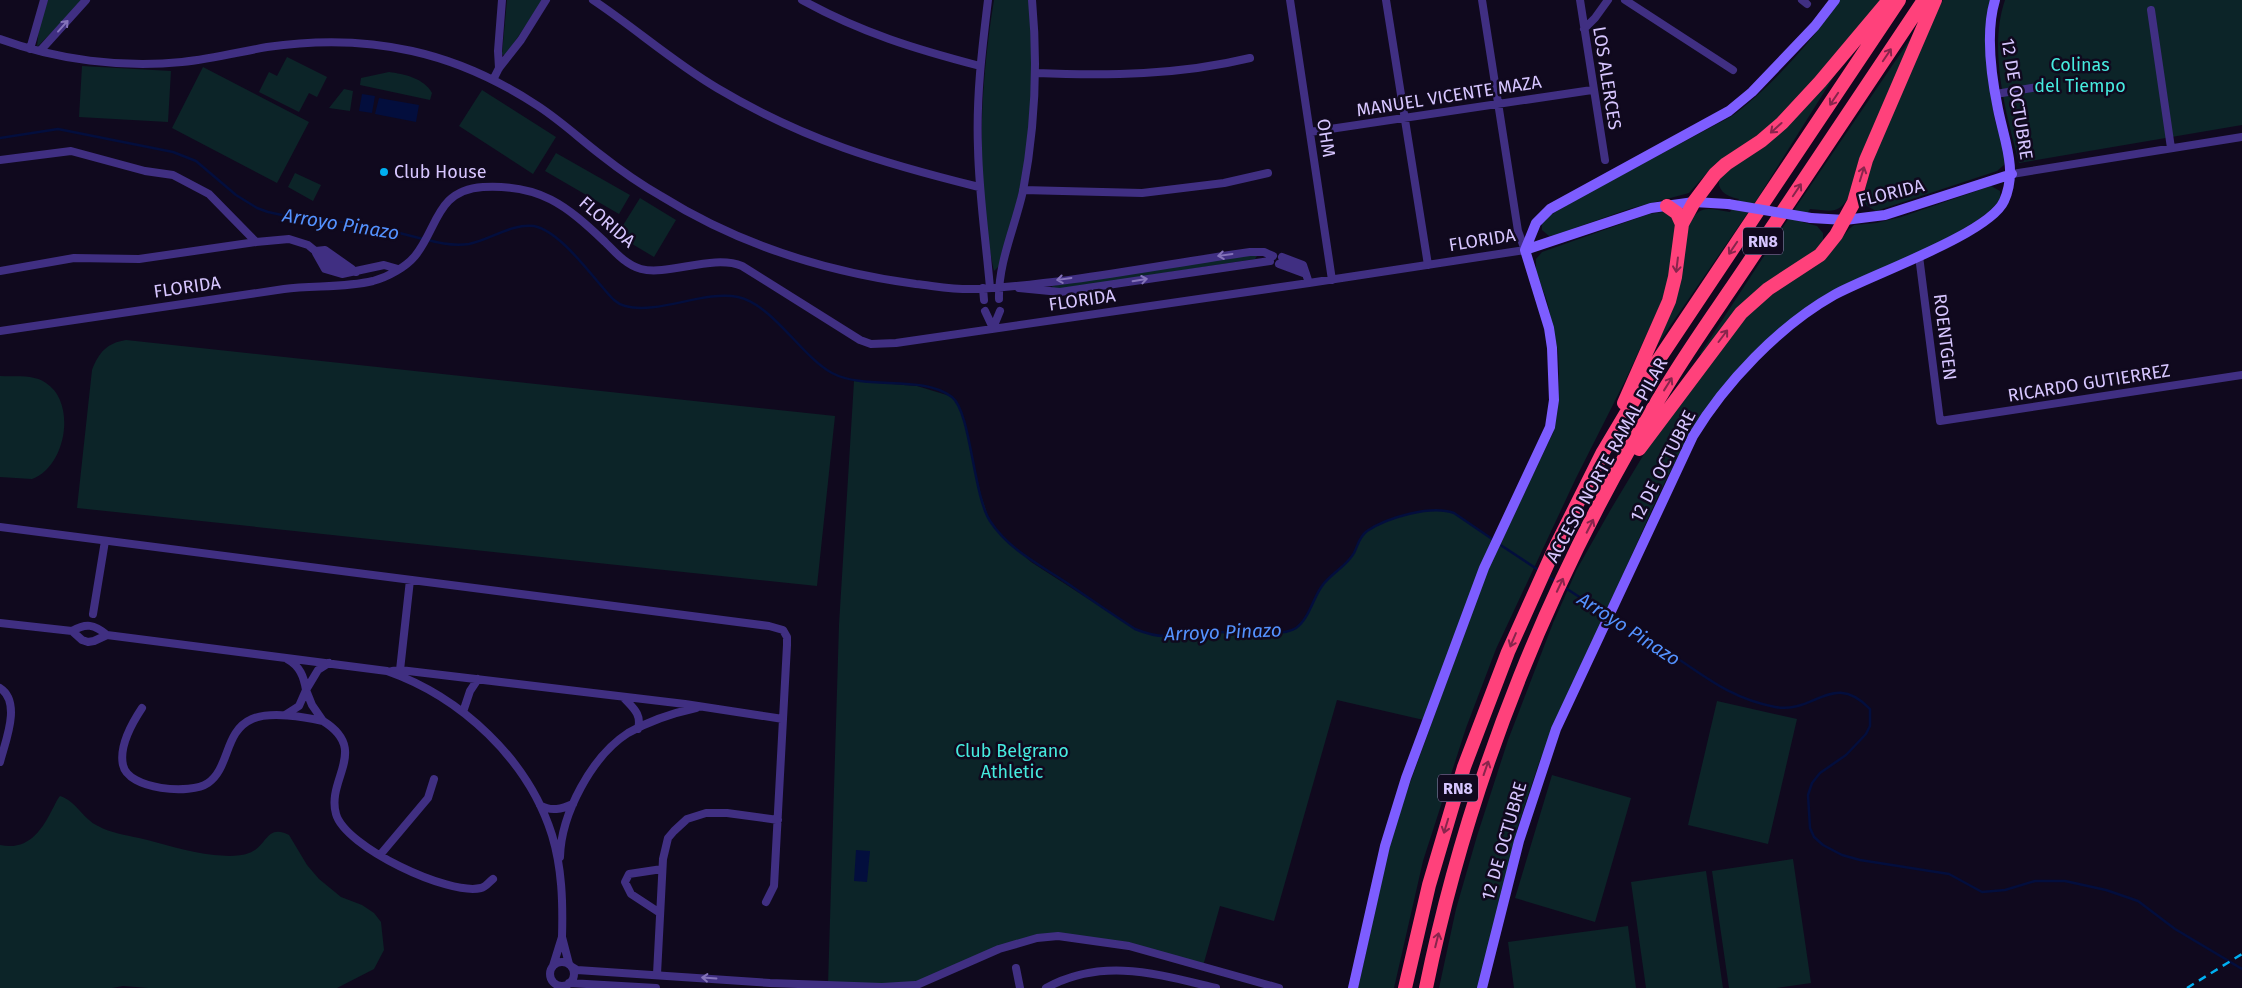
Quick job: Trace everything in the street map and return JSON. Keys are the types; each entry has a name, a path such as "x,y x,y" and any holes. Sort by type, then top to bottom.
{"highway":[{"path":"1603,452 1669,301 1675,277 1682,224 1694,202 1715,174 1726,164 1761,141 1782,123 1820,82 1889,0"},
{"name":"ACCESO NORTE RAMAL PILAR","path":"1405,988 1429,885 1462,775 1495,685 1552,552 1603,452 1653,368 1899,0"},
{"name":"ACCESO NORTE RAMAL PILAR","path":"1426,988 1446,903 1481,782 1518,681 1570,564 1665,388 1924,0"},
{"path":"1610,487 1741,313 1768,289 1820,255 1836,235 1854,202 1866,160 1935,0"},
{"path":"1667,206 1677,213 1682,224"}],"street":[{"path":"30,49 44,0"},
{"path":"40,51 86,0"},
{"path":"499,68 498,51 502,0"},
{"path":"493,80 499,68 521,40 546,0"},
{"path":"593,0 692,73 781,123 853,153 980,187"},
{"path":"802,0 856,28 886,40 980,66"},
{"path":"988,0 980,66 978,138 980,187 994,287 999,300"},
{"path":"984,300 994,287 1023,190 1031,139 1036,73 1032,0"},
{"name":"OHM","path":"1290,0 1332,280"},
{"path":"1386,0 1428,265"},
{"path":"1353,988 1385,846 1401,794 1484,568 1545,439 1553,413 1554,368 1549,328 1518,231 1482,0"},
{"name":"LOS ALERCES","path":"1580,0 1592,90 1605,160"},
{"path":"1584,29 1608,0"},
{"path":"1624,0 1733,70"},
{"path":"1525,250 1536,223 1550,210 1715,120 1740,103 1815,26 1835,0"},
{"name":"12 DE OCTUBRE","path":"1482,988 1503,897 1530,806 1556,729 1693,436 1722,394 1771,344 1809,311 1851,286 1919,256 1984,223 1995,215 2003,203 2012,174 1996,94 1990,33 1995,0"},
{"path":"2151,10 2171,148"},
{"path":"0,39 30,49 88,60 157,64 196,60 286,45 344,42 415,52 449,62 493,80 549,114 602,156 642,184 691,214 728,232 789,256 853,273 931,286 968,289 1258,251 1271,258 1259,262 1060,292 994,287"},
{"path":"1036,73 1087,75 1146,73 1201,68 1250,58"},
{"path":"1996,94 2050,85"},
{"name":"MANUEL VICENTE MAZA","path":"1310,132 1592,90"},
{"name":"FLORIDA","path":"0,331 298,287 358,284 382,278 412,260 421,248 444,205 465,191 482,187 522,189 563,204 623,258 637,267 651,270 723,262 737,264 748,269 850,335 865,342 896,343 1525,250 1651,208 1694,202 1728,204 1811,218 1845,220 1872,218 2012,174 2242,137"},
{"path":"0,160 71,152 145,171 173,175 209,194 256,242"},
{"path":"1023,190 1142,193 1224,183 1268,173"},
{"path":"0,271 69,258 140,259 289,239 299,241 330,263 342,269 356,272 384,265 398,269"},
{"path":"1258,251 1259,262"},
{"name":"ROENTGEN","path":"1919,256 1940,421"},
{"path":"1280,260 1303,265 1309,283"},
{"path":"985,311 993,328"},
{"path":"993,328 1000,311"},
{"name":"RICARDO GUTIERREZ","path":"1940,421 2242,375"},
{"path":"0,527 779,629 787,637 774,886 766,902"},
{"path":"0,623 72,631 83,625 93,614 105,541"},
{"path":"401,673 410,580"},
{"path":"93,614 100,629"},
{"path":"83,625 92,624 107,635"},
{"path":"72,631 82,640 88,642 107,635 401,673 478,680 701,707 783,719"},
{"path":"283,657 298,667 305,680 306,690 312,705 323,721 336,730 345,748 343,770 335,800 336,815 354,836 380,856 419,875 461,888 480,888 493,879"},
{"path":"285,715 299,706 318,670 329,663"},
{"path":"401,673 438,694 463,712 512,761 540,804 552,835 560,872 563,900 562,936 550,972 552,988"},
{"path":"463,712 470,691 478,680"},
{"path":"0,688 7,695 11,707 0,762"},
{"path":"624,698 637,712 640,721 638,728"},
{"path":"560,872 563,835 573,804 583,784 603,757 616,743 638,728 657,719 701,707"},
{"path":"142,708 132,723 124,752 123,765 125,770 135,780 146,784 160,788 184,790 199,788 211,781 236,732 246,722 256,717 285,715 323,721"},
{"path":"380,856 428,798 434,778"},
{"path":"540,804 544,808 555,809 573,804"},
{"path":"657,974 662,869 668,838 680,824 696,815 727,813 778,820"},
{"path":"660,913 631,894 625,882 626,878 634,873 662,869"},
{"path":"562,936 573,977 563,985"},
{"path":"910,988 1006,947 1037,938 1058,936 1129,946 1279,988"},
{"path":"553,966 562,962 576,970 657,974 770,985 882,987 922,984"},
{"path":"1016,968 1020,988"},
{"path":"1046,988 1063,978 1079,974 1116,970 1154,973 1216,988"},
{"path":"551,978 555,983 563,985 656,988"}],"green space":[{"path":"48,0 81,0 73,11 37,47 39,27"},
{"path":"507,0 543,0 505,56 502,54"},
{"path":"994,0 1030,0 1034,67 1033,101 1023,172 1013,219 1000,265 994,271 984,205 982,136 985,66"},
{"path":"1840,0 1882,0 1858,31 1769,127 1714,165 1689,193 1629,209 1555,235 1549,236 1542,230 1542,222 1547,217 1575,200 1732,116 1761,92 1790,62 1818,30"},
{"path":"1943,0 1990,0 1992,105 2004,148 2004,165 1997,171 1876,211 1867,206 1863,199 1872,158 1922,39"},
{"name":"Colinas del Tiempo","path":"2005,0 2242,0 2242,125 2019,163 2004,103 1999,60 2000,19"},
{"path":"1915,32 1851,194 1838,209 1830,211 1810,209 1802,222 1817,226 1823,233 1823,242 1818,249 1703,354 1700,354 1796,207"},
{"path":"287,57 327,77 317,97 309,93 299,112 259,92 269,72 277,76"},
{"path":"82,66 171,71 168,122 79,117"},
{"path":"203,67 309,122 277,183 172,128"},
{"path":"1838,70 1756,201 1644,364 1688,225 1692,218 1701,210 1706,209 1730,212 1739,199 1730,197 1723,192 1719,185 1720,176"},
{"path":"389,72 419,80 432,93 430,100 360,85 361,78"},
{"path":"344,89 353,91 350,111 329,108"},
{"path":"482,90 556,137 533,174 459,126"},
{"path":"556,153 630,195 619,214 545,171"},
{"path":"295,173 321,185 313,201 288,187"},
{"path":"1991,186 2000,191 2000,199 1989,212 1971,224 1923,250 1832,291 1796,315 1785,324 1693,427 1659,494 1540,760 1518,826 1478,988 1439,988 1456,909 1477,836 1508,740 1553,623 1577,569 1659,429 1754,307 1789,281 1813,268 1827,257 1854,225 1876,223 1901,217"},
{"path":"640,198 676,220 654,257 617,235"},
{"path":"1663,212 1672,215 1677,225 1668,283 1661,303 1626,379 1576,478 1496,649 1466,728 1423,861 1394,988 1358,988 1390,842 1406,794 1488,568 1553,433 1558,409 1558,351 1547,301 1536,271 1536,259 1542,252 1649,214"},
{"path":"1255,254 1257,256 1255,259 1067,288 1053,288 1052,286"},
{"path":"126,340 835,416 817,586 77,508 92,370 104,349 114,343"},
{"path":"0,376 30,377 41,380 56,392 62,405 64,419 60,449 53,462 44,472 32,479 0,477"},
{"name":"Club Belgrano Athletic","path":"854,381 917,386 950,396 956,401 963,416 981,495 989,519 997,531 1031,562 1135,629 1149,634 1169,636 1212,632 1265,634 1296,628 1308,614 1322,586 1351,558 1364,533 1398,517 1434,510 1454,513 1496,542 1428,721 1337,700 1274,921 1220,906 1203,966 1075,937 1019,943 922,984 828,985 839,625"},
{"path":"1717,701 1797,719 1768,844 1688,825"},
{"path":"1552,775 1631,798 1595,922 1515,898"},
{"path":"60,796 66,798 98,826 118,834 204,854 236,856 245,854 255,850 271,834 281,832 289,835 307,865 319,879 341,897 362,905 374,913 381,922 384,950 374,969 337,988 148,988 123,986 112,988 0,988 0,845 18,845 32,838 43,826"},
{"path":"1793,859 1811,983 1776,988 1729,988 1712,871"},
{"path":"1706,871 1723,988 1646,988 1631,882"},
{"path":"1628,926 1636,988 1514,988 1508,942"}],"shaded area":[{"path":"362,94 375,96 372,113 359,111"},
{"path":"379,98 419,105 416,122 375,114"},
{"path":"856,850 870,851 867,882 854,881"}],"waterway":[{"name":"Arroyo Pinazo","path":"0,138 58,129 173,152 196,161 236,195 257,208 268,212 296,218 364,224 423,239"},
{"name":"Arroyo Pinazo","path":"428,240 458,245 469,244 509,229 534,226 544,229 563,243 611,297 622,305 638,308 711,297 738,297 751,302 763,310 809,355 832,373 861,381 910,384 940,390 952,397 964,419 984,509 998,531 1016,549 1036,563 1135,629 1150,634 1161,636 1202,632 1265,634 1296,628 1308,614 1322,586 1351,558 1364,533 1398,517 1434,510 1454,513 1495,541"},
{"name":"Arroyo Pinazo","path":"1499,544 1540,571"},
{"name":"Arroyo Pinazo","path":"1547,576 1557,582"},
{"name":"Arroyo Pinazo","path":"1564,587 1607,615"},
{"name":"Arroyo Pinazo","path":"1612,618 1710,680 1746,699 1775,707 1789,707 1802,705 1834,693 1845,693 1857,698 1870,709 1870,726 1866,734 1846,755 1820,773 1812,783 1808,795 1810,828 1814,837 1823,845 1842,855 1860,860 1949,874 1982,892 2005,890 2035,881 2065,881 2106,890 2138,901 2175,929 2242,969"}],"railway":[{"path":"2187,988 2242,954"}],"place":[{"name":"Club House","path":"384,172"}]}
